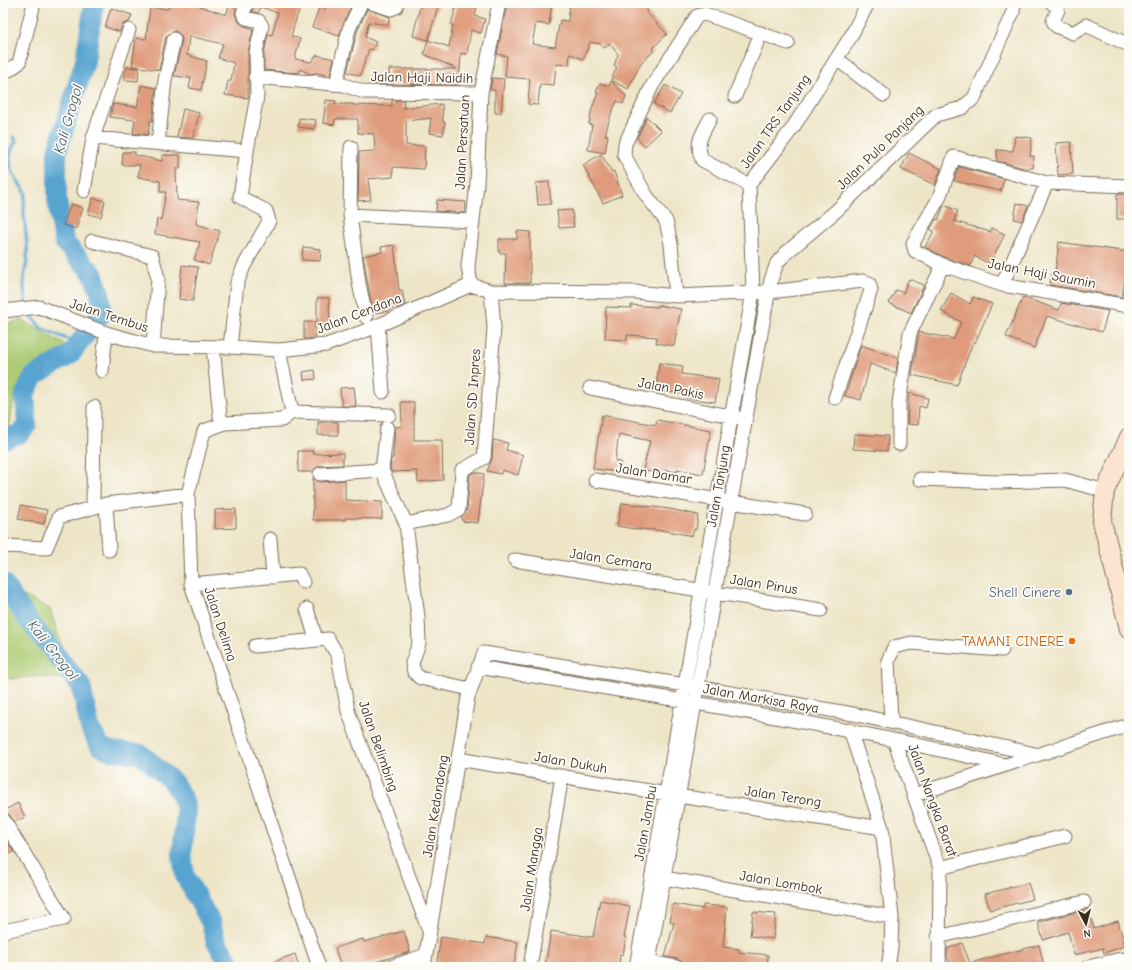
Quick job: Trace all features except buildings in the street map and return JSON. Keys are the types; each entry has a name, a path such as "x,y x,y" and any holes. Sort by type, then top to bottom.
{"main road":[{"path":"1129,439 1105,491 1102,520 1129,629"}],"street":[{"path":"3,70 9,70 19,63 34,3"},
{"path":"230,347 237,283 244,266 269,221 266,211 240,197 256,96 256,52 262,26 259,21 246,18 244,13 247,3"},
{"path":"336,84 349,29 361,3"},
{"path":"372,3 392,9 396,7 397,3"},
{"name":"Jalan Persatuan","path":"471,285 468,266 477,184 481,93 499,3"},
{"name":"Jalan TRS Tanjung","path":"754,292 749,185 792,129 837,59 863,15 868,3"},
{"name":"Jalan Pulo Panjang","path":"769,292 777,263 786,253 836,211 936,115 962,108 974,98 1013,12 1014,3"},
{"path":"1052,3 1058,10 1054,21 1056,26 1073,33 1086,25 1129,45"},
{"path":"676,296 671,244 666,221 646,195 624,155 625,144 652,86 697,16 705,14 788,43"},
{"path":"84,191 93,138 129,30"},
{"path":"735,96 761,33"},
{"path":"158,143 165,80 174,39"},
{"path":"837,59 884,95"},
{"name":"Jalan Haji Naidih","path":"255,77 336,84 364,92 481,93"},
{"path":"710,119 699,140 698,150 702,160 749,185"},
{"path":"93,138 247,151"},
{"path":"350,148 350,215 359,283 366,317"},
{"name":"Jalan Haji Saumin","path":"1047,182 954,157 939,198 912,243 915,251 943,266 1002,285 1129,306"},
{"path":"1002,285 1047,182 1129,186"},
{"path":"350,215 472,221"},
{"path":"92,241 152,256 158,278 153,346"},
{"path":"899,444 899,403 910,333 943,266"},
{"path":"471,285 491,291 634,292 676,296 769,292 863,281 869,283 871,290 835,398"},
{"name":"Jalan Cendana","path":"230,347 279,350 326,345 378,325 471,285"},
{"name":"Jalan SD Inpres","path":"406,524 448,515 459,509 462,470 484,458 494,328 491,291"},
{"name":"Jalan Tanjung","path":"692,686 702,590 754,292"},
{"name":"Jalan Tanjung","path":"692,686 715,593 769,292"},
{"name":"Jalan Tembus","path":"3,311 39,307 74,322 103,332 153,346 230,347"},
{"path":"378,325 383,392"},
{"path":"102,370 103,332"},
{"path":"213,347 220,416"},
{"path":"279,350 292,412 389,414"},
{"name":"Jalan Pakis","path":"590,388 746,420"},
{"path":"93,508 94,407"},
{"name":"Jalan Delima","path":"292,412 282,420 225,423 204,431 188,494 191,584 319,967"},
{"path":"387,428 382,470 406,524 418,617 419,642 412,663 414,672 420,678 470,689"},
{"path":"320,474 382,470"},
{"path":"920,479 999,482 1064,480 1105,491"},
{"name":"Jalan Damar","path":"595,480 805,514"},
{"path":"3,546 46,548 59,517 106,504 188,494"},
{"path":"106,504 109,550"},
{"path":"270,539 273,577"},
{"name":"Jalan Cemara","path":"515,560 702,590"},
{"path":"191,584 299,574 303,582"},
{"name":"Jalan Pinus","path":"702,590 822,610"},
{"path":"255,646 316,639 307,609"},
{"name":"Jalan Belimbing","path":"316,639 328,640 338,656 348,711 430,933"},
{"path":"891,721 888,661 894,647 911,643 1002,650"},
{"name":"Jalan Kedondong","path":"425,961 470,689 483,655 486,653"},
{"name":"Jalan Markisa Raya","path":"486,653 692,686 891,721 1036,754"},
{"name":"Jalan Markisa Raya","path":"478,667 850,730 1005,765"},
{"name":"Jalan Jambu","path":"636,967 673,795 692,686"},
{"path":"914,795 1036,754 1129,725"},
{"path":"850,730 882,828 892,916 891,948 888,967"},
{"name":"Jalan Nangka Barat","path":"894,740 940,868 938,937 939,967"},
{"name":"Jalan Dukuh","path":"458,759 673,795"},
{"name":"Jalan Mangga","path":"530,967 562,776"},
{"name":"Jalan Jambu","path":"649,965 664,878 673,795"},
{"name":"Jalan Terong","path":"673,795 882,828"},
{"path":"3,819 64,919 3,931"},
{"path":"940,868 1065,836"},
{"name":"Jalan Lombok","path":"664,878 892,916"},
{"path":"938,937 1084,902"},
{"path":"1088,967 1121,959"},
{"path":"390,967 425,961"},
{"path":"649,965 676,967"}],"green space":[{"path":"22,320 67,346 21,380 13,403 8,434 3,437 3,325"},
{"path":"3,586 50,609 72,680 37,676 10,679 3,671"}],"waterway":[{"name":"Kali Grogol","path":"3,440 21,433 27,425 25,394 34,376 70,355 102,313 100,293 93,274 64,242 57,200 57,152 85,61 94,3"},
{"path":"14,137 16,142 10,155 11,168 17,181 26,193 24,201 27,242 27,260 24,277 26,305"},
{"path":"31,315 41,328 79,344"},
{"name":"Kali Grogol","path":"3,583 28,620 81,686 90,728 100,746 111,751 141,754 174,783 184,801 186,812 182,855 185,876 211,923 216,942 233,967"}],"place":[{"name":"Shell Cinere","path":"1069,592"},
{"name":"TAMANI CINERE","path":"1072,641"}]}
